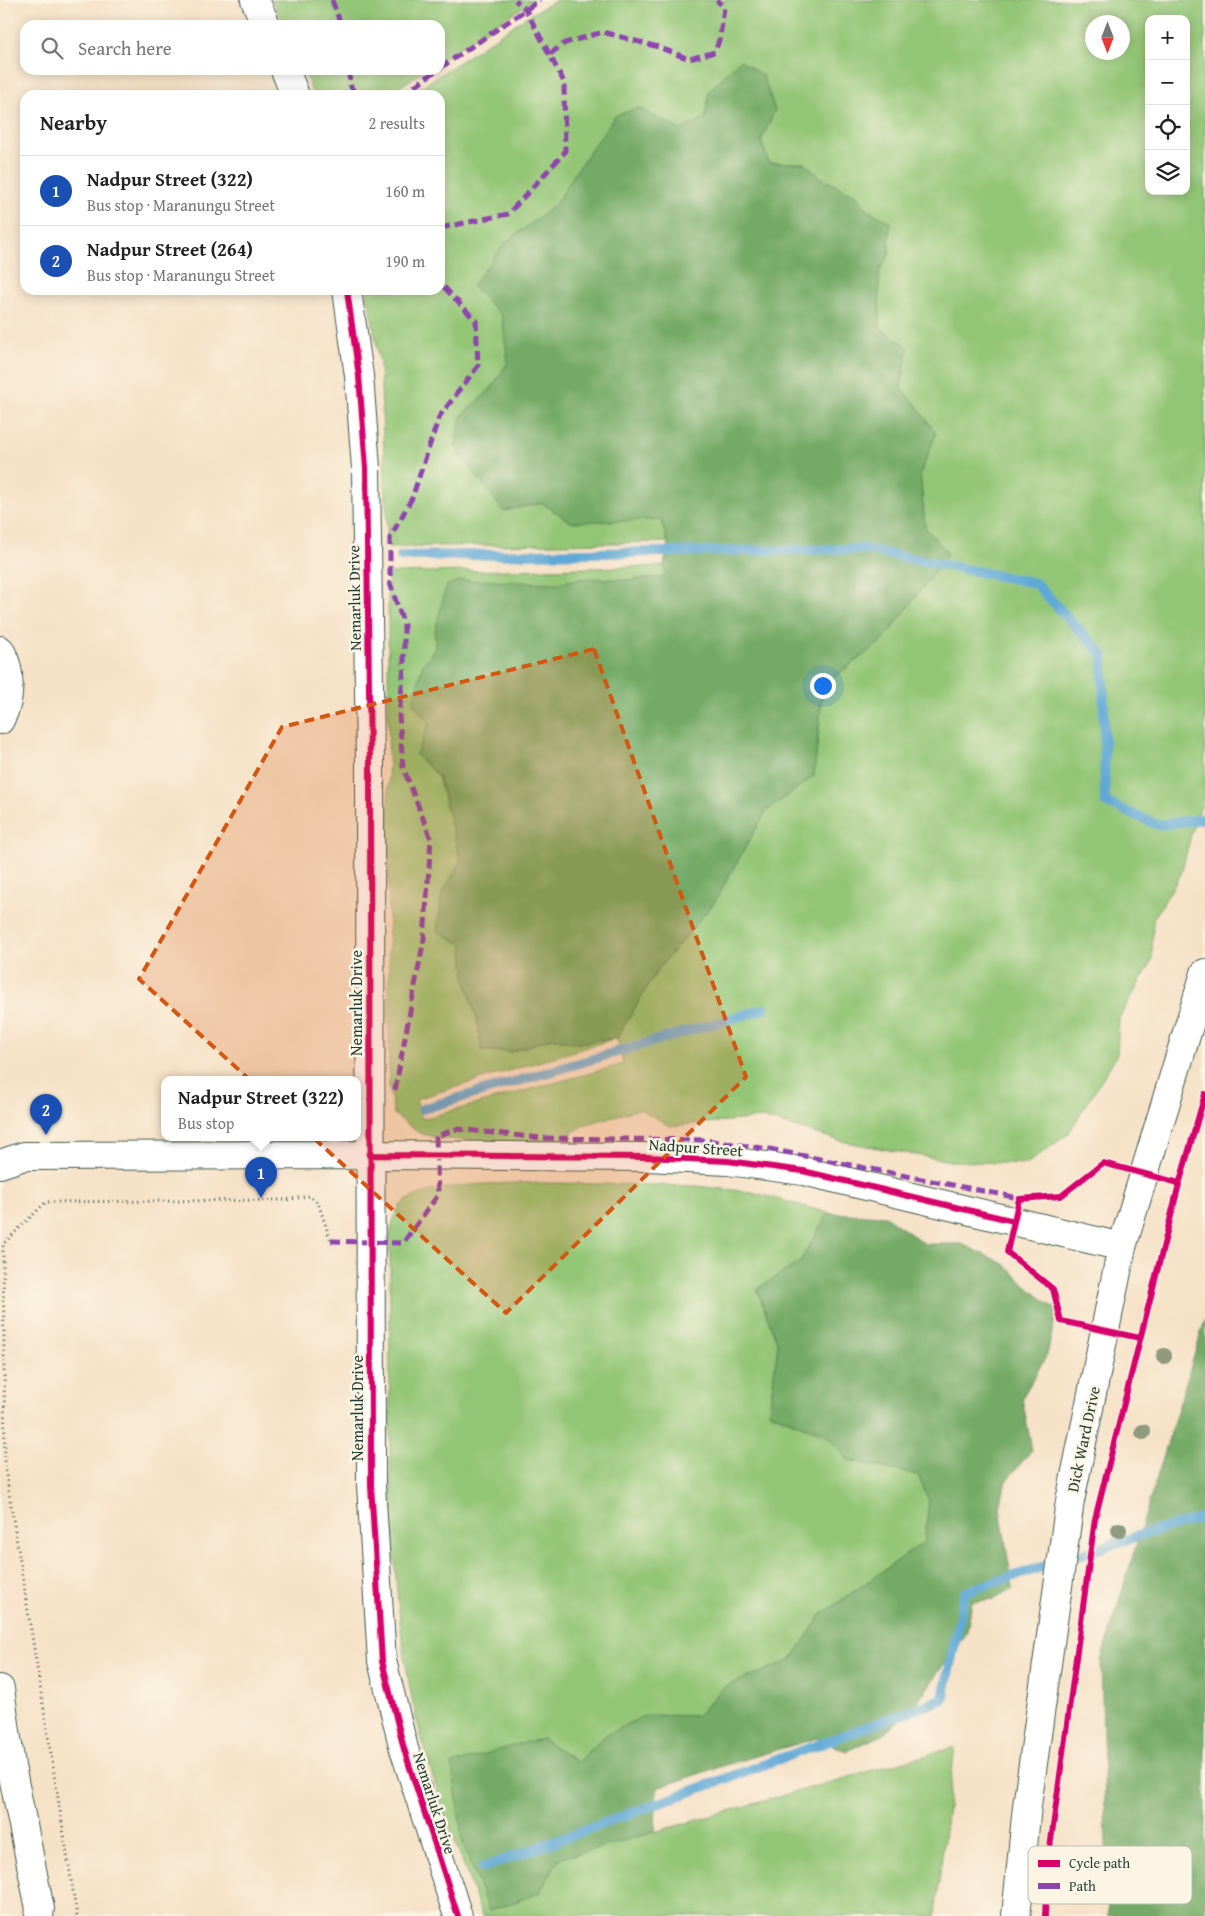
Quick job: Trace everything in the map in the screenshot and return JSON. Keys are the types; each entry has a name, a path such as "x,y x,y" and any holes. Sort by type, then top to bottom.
{"street":[{"path":"255,0 264,20"},
{"path":"287,75 293,90"},
{"name":"Nemarluk Drive","path":"348,295 359,376 366,468 370,762 369,1155 371,1485 382,1662 404,1749 458,1916"},
{"path":"0,650 8,676 7,698 0,720"},
{"name":"Dick Ward Drive","path":"1016,1916 1027,1806 1070,1501 1122,1247 1205,973"},
{"name":"Nadpur Street","path":"0,1164 24,1156 369,1155 647,1157 728,1161 803,1171 1122,1247"},
{"path":"0,1689 11,1766 40,1909 39,1916"}],"path":[{"path":"76,1916 5,1468 3,1244 46,1202 285,1200 310,1196 318,1203 331,1241"}],"highlighted area":[{"path":"594,649 746,1077 506,1313 139,979 282,727"}],"green space":[{"path":"272,0 534,0 445,57 445,20 282,20"},
{"path":"557,0 1205,0 1205,794 1191,835 1181,874 1153,920 1152,961 1119,1018 1117,1055 1068,1134 1027,1164 950,1161 845,1142 763,1118 670,1126 640,1109 586,1124 553,1144 442,1139 419,1133 394,1114 389,1087 388,573 664,566 665,577 627,580 586,578 557,583 435,631 435,648 422,666 429,724 416,755 438,777 461,862 442,893 463,944 465,977 477,1019 482,1051 511,1052 551,1038 577,1043 617,1038 658,969 713,904 766,811 814,776 823,686 884,639 948,554 925,527 920,474 936,434 917,406 901,388 908,347 880,328 879,272 889,255 890,222 867,210 858,196 826,181 804,163 769,163 761,141 775,110 709,91 705,118 680,130 638,108 597,141 556,204 505,243 502,316 508,362 491,389 461,416 503,511 542,503 571,522 661,520 668,542 388,547 380,364 368,295 445,295 445,90 417,90 440,75 445,75 445,71 529,15","holes":["617,1038 623,1064 422,1119 416,1099"]},
{"path":"740,60 763,76 775,110 761,141 769,163 804,163 826,181 858,196 867,210 890,222 889,255 879,272 880,328 908,347 901,388 917,406 936,434 920,474 925,527 948,554 884,639 823,686 814,776 766,811 713,904 658,969 617,1038 577,1043 551,1038 511,1052 482,1051 477,1019 465,977 463,945 437,931 442,893 461,862 439,777 416,755 429,724 413,703 422,666 435,648 435,631 446,586 461,580 557,583 586,578 627,580 665,577 664,566 668,542 661,520 571,522 542,503 503,511 455,447 461,416 491,389 508,362 502,316 472,286 505,243 556,204 615,116 638,108 681,130 705,118 709,91"},
{"path":"306,75 418,75 398,88 399,90 311,90"},
{"path":"558,1183 695,1186 752,1192 828,1213 800,1262 757,1289 778,1345 769,1412 829,1437 848,1460 918,1475 929,1501 925,1542 822,1614 791,1660 724,1687 697,1716 649,1715 606,1735 577,1762 543,1739 519,1744 453,1764 463,1844 489,1911 539,1893 559,1859 955,1747 935,1916 482,1916 429,1764 420,1733 407,1671 395,1563 392,1509 390,1454 390,1236 399,1207 415,1196 432,1191 476,1184"},
{"path":"828,1213 885,1216 925,1244 962,1244 1004,1264 1032,1291 1057,1310 1047,1355 1022,1398 1032,1450 1006,1481 1000,1508 1013,1589 995,1599 972,1602 967,1631 917,1703 883,1735 846,1751 817,1738 657,1788 655,1832 559,1859 539,1893 489,1911 463,1844 452,1764 519,1744 543,1739 577,1762 606,1735 646,1715 697,1716 724,1687 791,1660 822,1614 924,1542 929,1501 918,1475 848,1460 826,1434 769,1412 778,1345 757,1289 800,1262"},
{"path":"1205,1320 1205,1916 1108,1916 1108,1904 1192,1904 1192,1846 1106,1846 1101,1660"}],"waterway":[{"path":"401,556 863,549 1035,583 1103,655 1105,802 1158,825 1202,819"},
{"path":"422,1109 764,1009"},
{"path":"482,1868 943,1699 965,1592 1144,1534 1205,1517"}],"marked path":[{"path":"332,0 339,20"},
{"path":"445,227 508,214 565,152 564,82 526,10 515,0"},
{"path":"445,65 540,0"},
{"path":"550,54 565,43 603,32 658,47 689,59 715,52 720,37 724,8 717,0"},
{"path":"349,75 353,90"},
{"path":"409,90 430,75"},
{"path":"395,1090 424,939 431,839 403,767 399,715 404,667 404,625 390,583 390,538 412,498 439,417 478,366 476,321 445,288"},
{"path":"331,1241 403,1243 438,1195 436,1136 457,1129 541,1138 705,1140 769,1149 1024,1199"}],"cycle path":[{"path":"348,295 359,376 366,468 370,762 371,1485 382,1661 404,1749 458,1916"},
{"path":"1050,1846 1095,1519 1178,1188 1205,1094"},
{"path":"369,1155 647,1157 728,1161 803,1171 1014,1221"},
{"path":"1140,1338 1061,1321 1053,1289 1007,1252 1019,1199 1061,1196 1103,1163 1179,1183"},
{"path":"1045,1916 1046,1904"}],"place":[{"name":"Nadpur Street (264)","path":"46,1135"},
{"name":"Nadpur Street (322)","path":"261,1198"}]}
